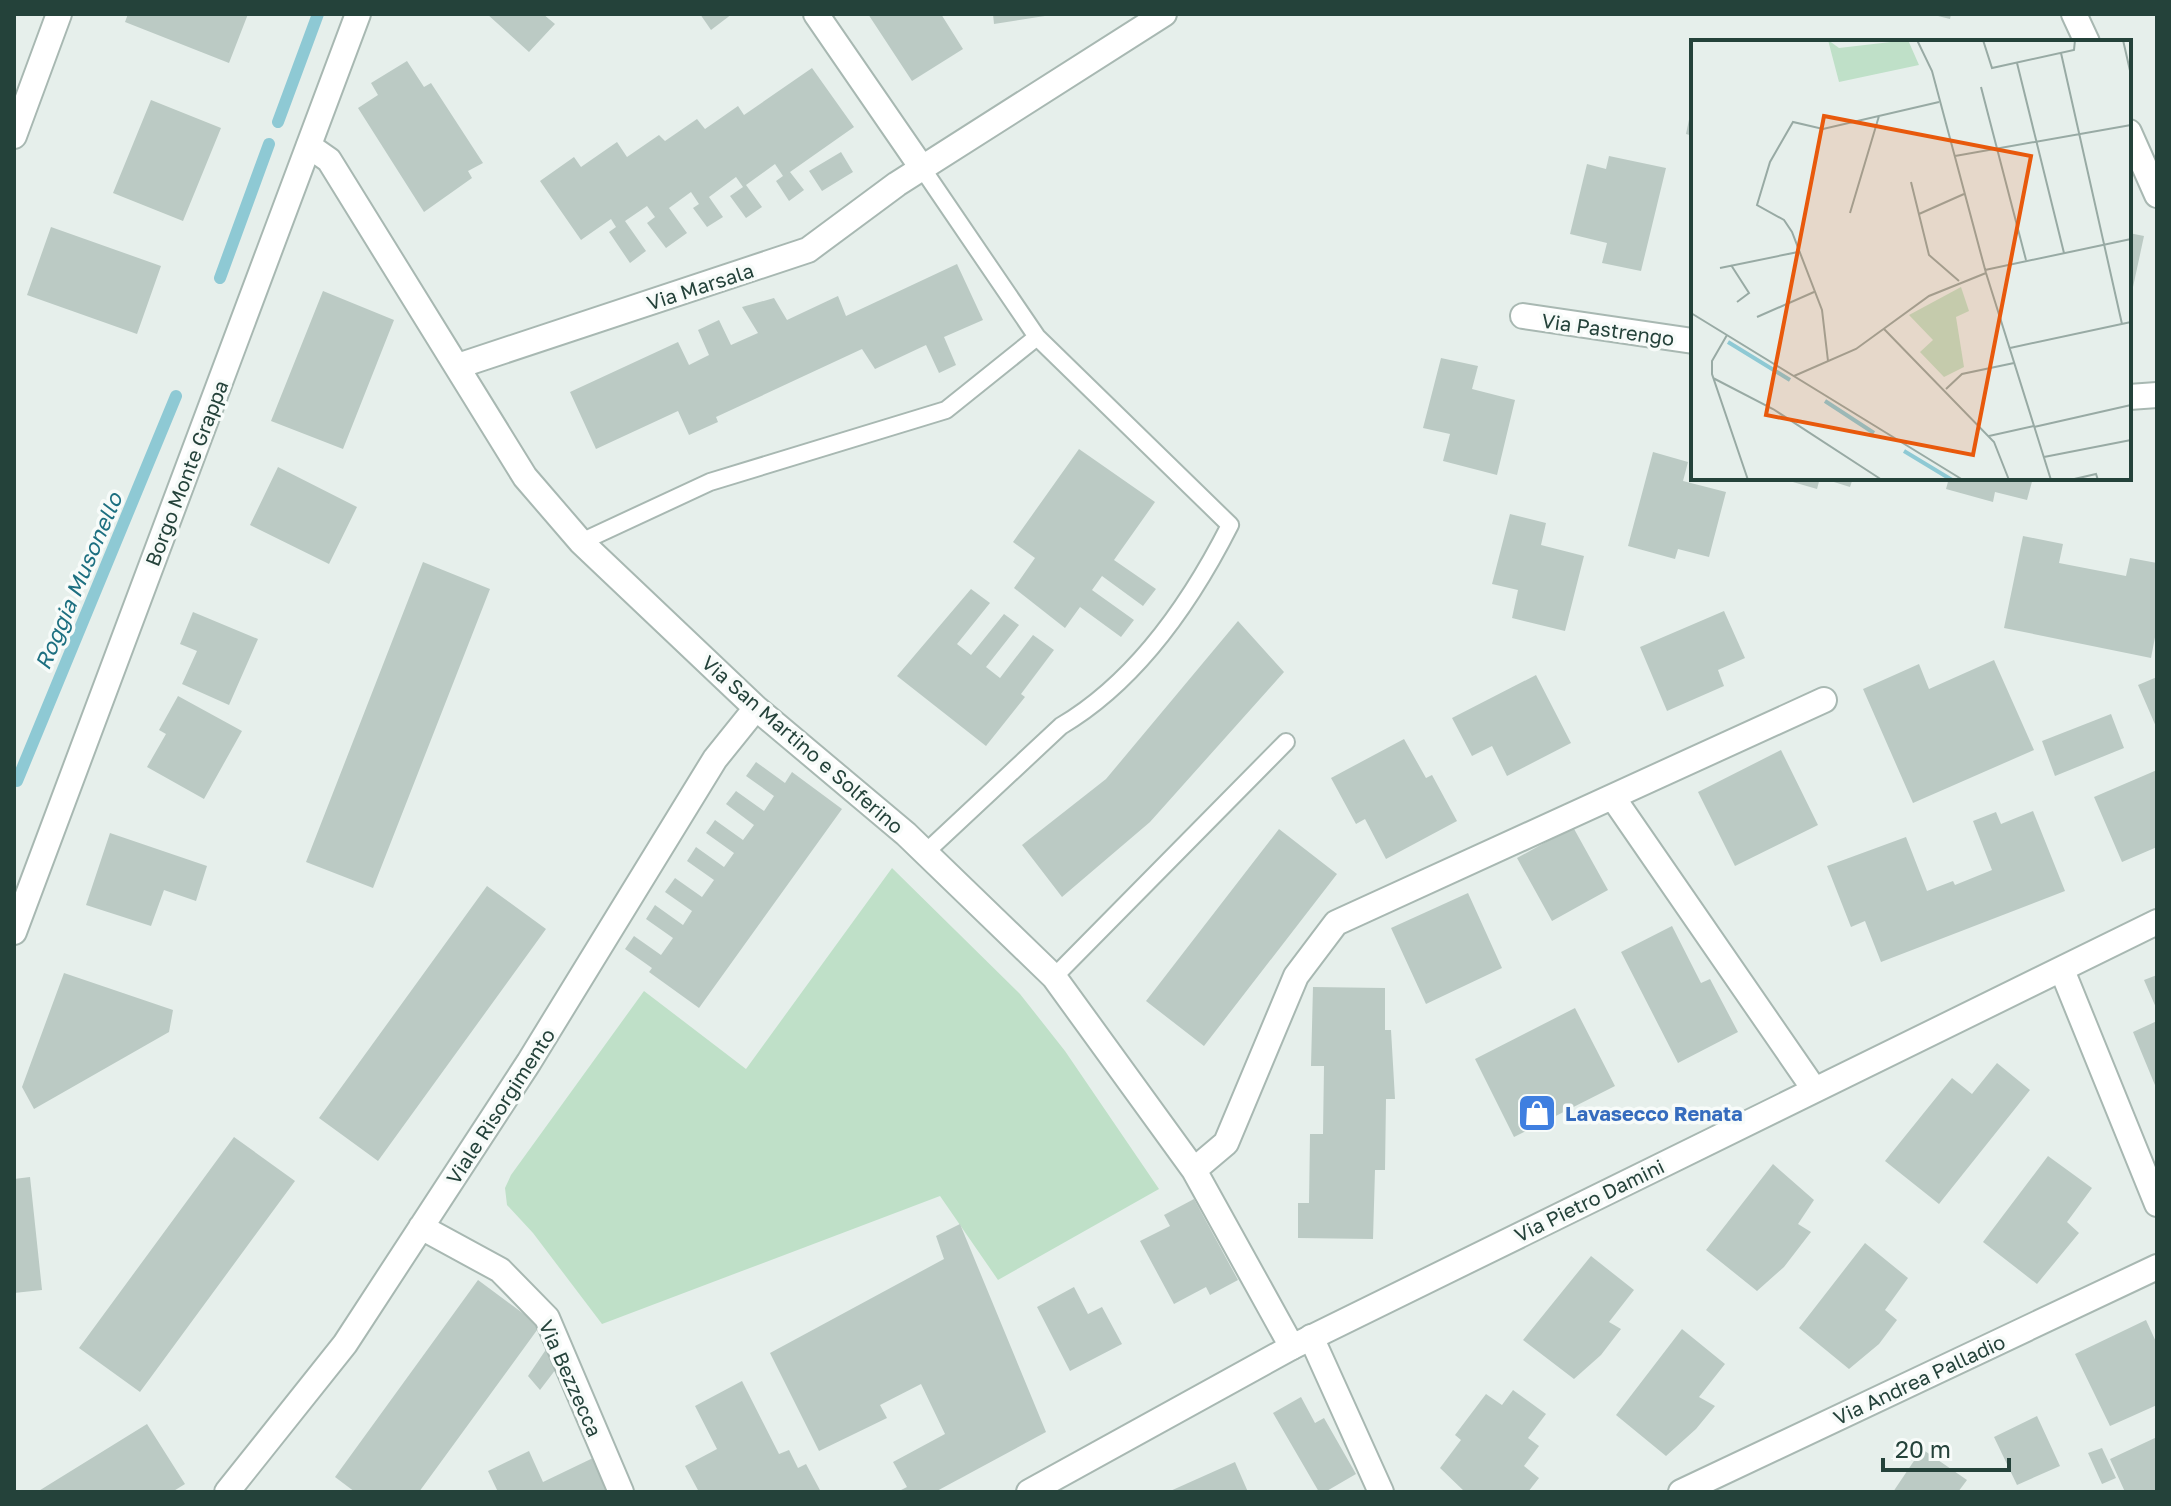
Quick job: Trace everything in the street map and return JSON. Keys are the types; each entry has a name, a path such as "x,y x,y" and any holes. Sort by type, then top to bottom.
{"street":[{"path":"14,136 59,14"},
{"name":"Borgo Monte Grappa","path":"14,932 358,14"},
{"path":"816,14 922,168"},
{"name":"Via Marsala","path":"458,366 808,250 922,168 1164,14"},
{"path":"2074,14 2086,40"},
{"path":"2131,136 2157,195"},
{"name":"Via San Martino e Solferino","path":"309,146 329,160 525,477 581,542 756,708 925,853 1016,937 1054,977 1194,1170 1302,1342 1381,1492"},
{"name":"Via Pastrengo","path":"1523,316 1691,341"},
{"path":"2131,397 2157,395"},
{"path":"1194,1170 1226,1143 1296,976 1336,923 1614,799 1824,700"},
{"name":"Viale Risorgimento","path":"227,1492 345,1344 529,1062 715,759 756,708"},
{"path":"1614,799 1814,1089"},
{"name":"Via Pietro Damini","path":"1029,1492 1302,1342 2157,922"},
{"path":"2062,970 2157,1204"},
{"name":"Via Bezzecca","path":"421,1227 500,1270 547,1318 621,1492"},
{"name":"Via Andrea Palladio","path":"1681,1492 2157,1267"}],"lane":[{"path":"922,168 1037,337 1230,525 1202,579 1139,662 1085,711 1061,726 925,853"},
{"path":"581,542 710,482 946,410 1037,337"},
{"path":"1054,977 1286,742"}],"green space":[{"path":"892,868 1020,994 1065,1051 1159,1189 998,1280 940,1196 602,1324 533,1233 507,1205 505,1188 511,1175 644,991 746,1069"}],"building":[{"path":"128,14 248,14 229,63 125,22"},
{"path":"487,14 543,14 555,24 529,52"},
{"path":"700,14 732,14 711,30"},
{"path":"868,14 941,14 963,49 912,81"},
{"path":"993,14 1045,14 1045,16 994,24"},
{"path":"1930,14 1951,14 1950,19"},
{"path":"407,61 424,87 431,83 483,163 468,171 472,178 424,212 358,108 378,95 371,83"},
{"path":"812,68 854,127 790,172 804,190 789,201 776,181 783,176 775,164 746,185 762,207 746,218 730,196 743,187 736,177 709,197 723,217 707,227 693,208 699,204 691,192 669,208 687,233 666,248 647,223 655,217 647,206 625,221 646,251 630,263 609,232 616,227 611,219 581,240 540,181 574,157 581,167 617,142 627,157 659,135 665,141 697,119 705,129 738,106 744,115"},
{"path":"151,100 221,128 183,221 113,193"},
{"path":"1691,110 1691,135 1686,134"},
{"path":"841,152 853,172 822,191 809,171"},
{"path":"1609,156 1666,168 1641,271 1602,263 1607,243 1570,234 1587,164 1606,169"},
{"path":"51,227 161,266 137,334 27,295"},
{"path":"2131,233 2144,236 2131,296"},
{"path":"957,264 983,320 944,337 956,365 939,373 926,345 875,369 862,349 716,417 718,422 689,435 678,411 596,449 570,392 678,342 689,365 709,355 698,330 719,320 731,345 758,333 742,307 774,298 787,320 838,296 846,316"},
{"path":"323,291 394,320 343,449 271,421"},
{"path":"1441,358 1478,366 1472,389 1515,400 1497,475 1443,461 1450,434 1423,428"},
{"path":"1079,449 1155,502 1114,560 1156,589 1143,606 1102,576 1092,590 1134,620 1121,637 1080,607 1065,628 1014,588 1035,558 1013,542"},
{"path":"1653,452 1688,462 1683,481 1726,492 1709,557 1678,549 1675,559 1628,546"},
{"path":"278,467 357,507 329,564 250,525"},
{"path":"1786,480 1819,480 1817,489"},
{"path":"1827,480 1852,480 1850,487"},
{"path":"1948,480 2032,480 2027,500 1995,492 1993,502 1946,489"},
{"path":"1510,514 1546,523 1541,545 1584,556 1565,631 1512,618 1518,590 1492,584"},
{"path":"2023,536 2063,544 2059,563 2126,576 2130,558 2157,563 2157,627 2151,658 2004,628"},
{"path":"423,562 490,589 373,888 306,862"},
{"path":"971,589 990,603 957,644 971,655 1004,614 1019,625 986,667 1000,678 1033,635 1054,650 1021,694 1025,697 986,746 897,676"},
{"path":"1724,611 1745,658 1718,670 1724,686 1667,711 1640,647"},
{"path":"193,612 258,639 229,705 182,684 197,651 180,644"},
{"path":"1238,621 1284,672 1150,822 1062,897 1022,845 1106,779"},
{"path":"1994,660 2034,750 1913,803 1863,689 1919,664 1929,689"},
{"path":"1536,675 1571,743 1507,776 1492,746 1472,756 1452,718"},
{"path":"2157,677 2157,729 2138,685"},
{"path":"178,696 242,731 204,799 147,767 166,734 159,730"},
{"path":"2111,714 2124,748 2055,776 2042,741"},
{"path":"1404,739 1426,778 1432,775 1457,821 1386,859 1365,819 1356,824 1331,778"},
{"path":"1781,750 1818,825 1735,866 1698,792"},
{"path":"756,762 785,783 792,772 842,809 699,1008 649,972 652,968 625,949 634,936 661,955 673,938 646,919 655,905 683,925 692,911 665,892 675,878 702,897 714,880 687,861 696,847 724,867 734,853 706,833 715,820 743,840 754,825 726,804 736,791 764,811 774,796 746,776"},
{"path":"2157,770 2157,847 2122,862 2094,797"},
{"path":"2033,811 2065,891 1881,962 1865,921 1851,927 1827,866 1906,837 1927,891 1953,881 1955,885 1992,870 1973,821 1996,812 2001,824"},
{"path":"1573,827 1608,890 1552,921 1517,858"},
{"path":"1279,829 1337,874 1204,1046 1146,1001"},
{"path":"110,833 207,866 196,901 164,890 151,926 86,905"},
{"path":"487,886 546,929 378,1161 319,1118"},
{"path":"1468,893 1502,968 1426,1004 1391,928"},
{"path":"1672,926 1701,983 1710,979 1738,1032 1678,1063 1621,952"},
{"path":"64,973 173,1010 169,1032 34,1109 22,1087"},
{"path":"2157,975 2157,1010 2144,980"},
{"path":"1313,987 1385,988 1385,1030 1391,1030 1395,1099 1386,1099 1385,1170 1375,1170 1373,1239 1298,1238 1298,1203 1309,1203 1310,1134 1323,1134 1324,1066 1311,1066"},
{"path":"1575,1008 1615,1086 1514,1137 1475,1059"},
{"path":"2157,1021 2157,1090 2133,1032"},
{"path":"1997,1063 2030,1090 1939,1204 1885,1161 1952,1078 1972,1094"},
{"path":"234,1137 295,1181 140,1392 79,1348"},
{"path":"2048,1156 2092,1188 2067,1222 2079,1233 2037,1284 1983,1242"},
{"path":"1773,1164 1814,1200 1798,1224 1811,1232 1784,1267 1757,1291 1706,1250"},
{"path":"30,1177 42,1290 14,1293 14,1179"},
{"path":"1194,1199 1238,1280 1210,1295 1206,1287 1174,1304 1140,1241 1170,1226 1164,1215"},
{"path":"960,1224 1046,1432 935,1492 897,1492 907,1487 893,1462 945,1434 921,1384 880,1405 887,1418 819,1451 770,1353 944,1259 936,1236"},
{"path":"1865,1243 1908,1278 1885,1310 1897,1320 1879,1344 1849,1369 1799,1328"},
{"path":"1591,1256 1634,1290 1609,1322 1621,1329 1601,1355 1574,1379 1523,1340"},
{"path":"478,1280 540,1326 419,1492 355,1492 335,1477"},
{"path":"1074,1287 1088,1314 1102,1307 1122,1344 1070,1371 1037,1307"},
{"path":"2146,1320 2157,1344 2157,1405 2110,1426 2075,1354"},
{"path":"1682,1329 1725,1364 1699,1397 1715,1406 1696,1429 1666,1456 1616,1415"},
{"path":"547,1348 556,1369 540,1390 528,1376"},
{"path":"742,1381 779,1454 789,1450 798,1468 806,1464 821,1492 699,1492 685,1466 717,1449 695,1406"},
{"path":"1513,1390 1546,1414 1528,1438 1539,1446 1524,1466 1539,1478 1528,1492 1465,1492 1440,1468 1461,1440 1455,1435 1486,1394 1502,1405"},
{"path":"1301,1397 1315,1423 1324,1418 1356,1474 1325,1492 1319,1492 1273,1413"},
{"path":"2037,1416 2060,1466 2017,1485 1994,1437"},
{"path":"147,1424 185,1484 172,1492 37,1492"},
{"path":"2157,1437 2157,1492 2125,1492 2110,1459"},
{"path":"2102,1448 2116,1478 2102,1484 2088,1453"},
{"path":"1922,1449 1967,1480 1958,1492 1893,1492"},
{"path":"529,1451 543,1482 593,1458 609,1492 498,1492 488,1471"},
{"path":"1235,1462 1248,1492 1168,1492"}],"waterway":[{"name":"Roggia Musonello","path":"278,122 318,14"},
{"name":"Roggia Musonello","path":"220,278 269,144"},
{"name":"Roggia Musonello","path":"17,781 176,396"}],"place":[{"name":"Lavasecco Renata","path":"1537,1113"}]}
